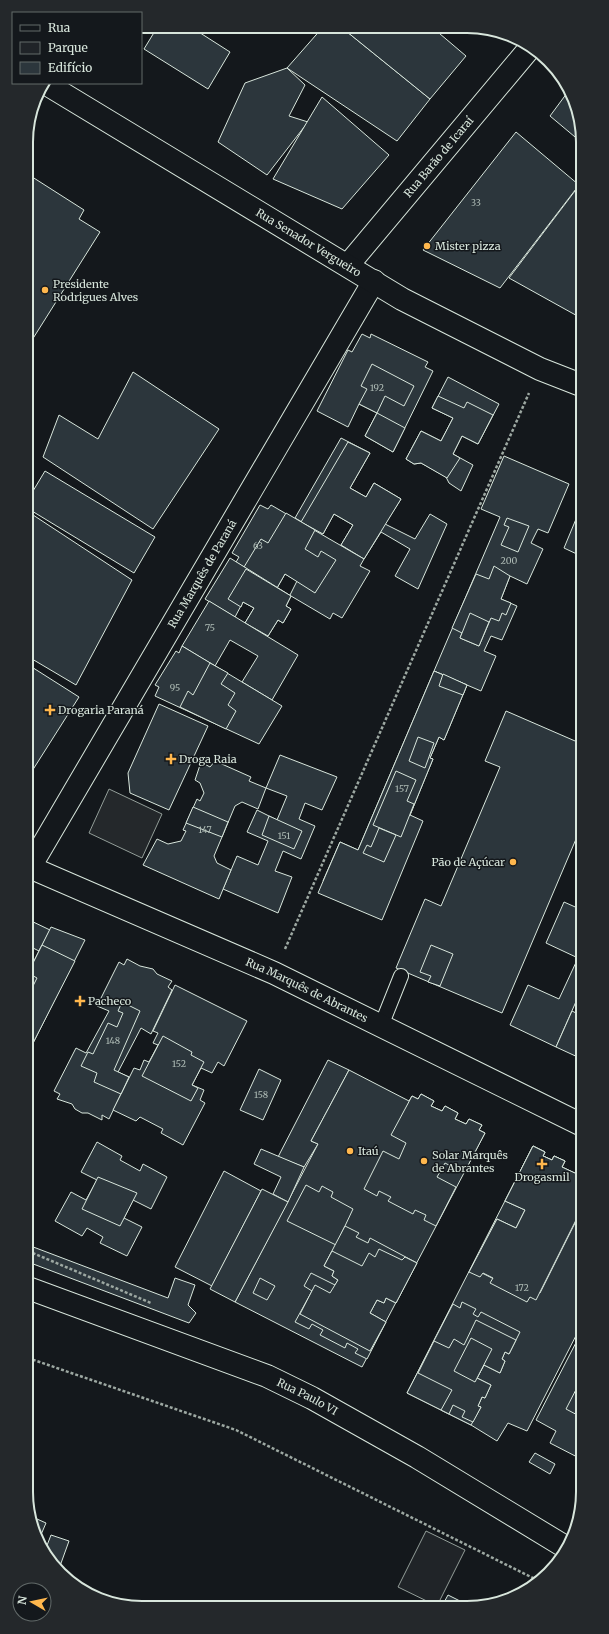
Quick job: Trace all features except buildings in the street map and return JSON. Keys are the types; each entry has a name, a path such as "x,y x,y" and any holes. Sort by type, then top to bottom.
{"street":[{"name":"Rua Barão de Icaraí","path":"348,266 527,51"},
{"name":"Rua Senador Vergueiro","path":"49,85 402,299 540,368 576,383"},
{"name":"Rua Marquês de Paraná","path":"33,860 374,281"},
{"name":"Rua Marquês de Abrantes","path":"33,869 274,973 576,1122"},
{"name":"Rua Paulo VI","path":"33,1290 267,1376 312,1398 417,1457 562,1545"}],"lane":[{"path":"381,1026 401,976"}],"path":[{"path":"274,973 540,368"},
{"path":"33,1360 236,1430 534,1578"}],"green space":[{"path":"426,1531 465,1550 440,1601 427,1601 398,1587"}],"shaded area":[{"path":"109,789 162,814 142,858 89,833"}],"place":[{"name":"Mister pizza","path":"427,246"},
{"name":"Presidente Rodrigues Alves","path":"45,290"},
{"name":"Drogaria Paraná","path":"50,710"},
{"name":"Droga Raia","path":"171,759"},
{"name":"Pão de Açúcar","path":"513,862"},
{"name":"Pacheco","path":"80,1001"},
{"name":"Itaú","path":"350,1151"},
{"name":"Solar Marquês de Abrantes","path":"424,1161"},
{"name":"Drogasmil","path":"542,1164"}]}
